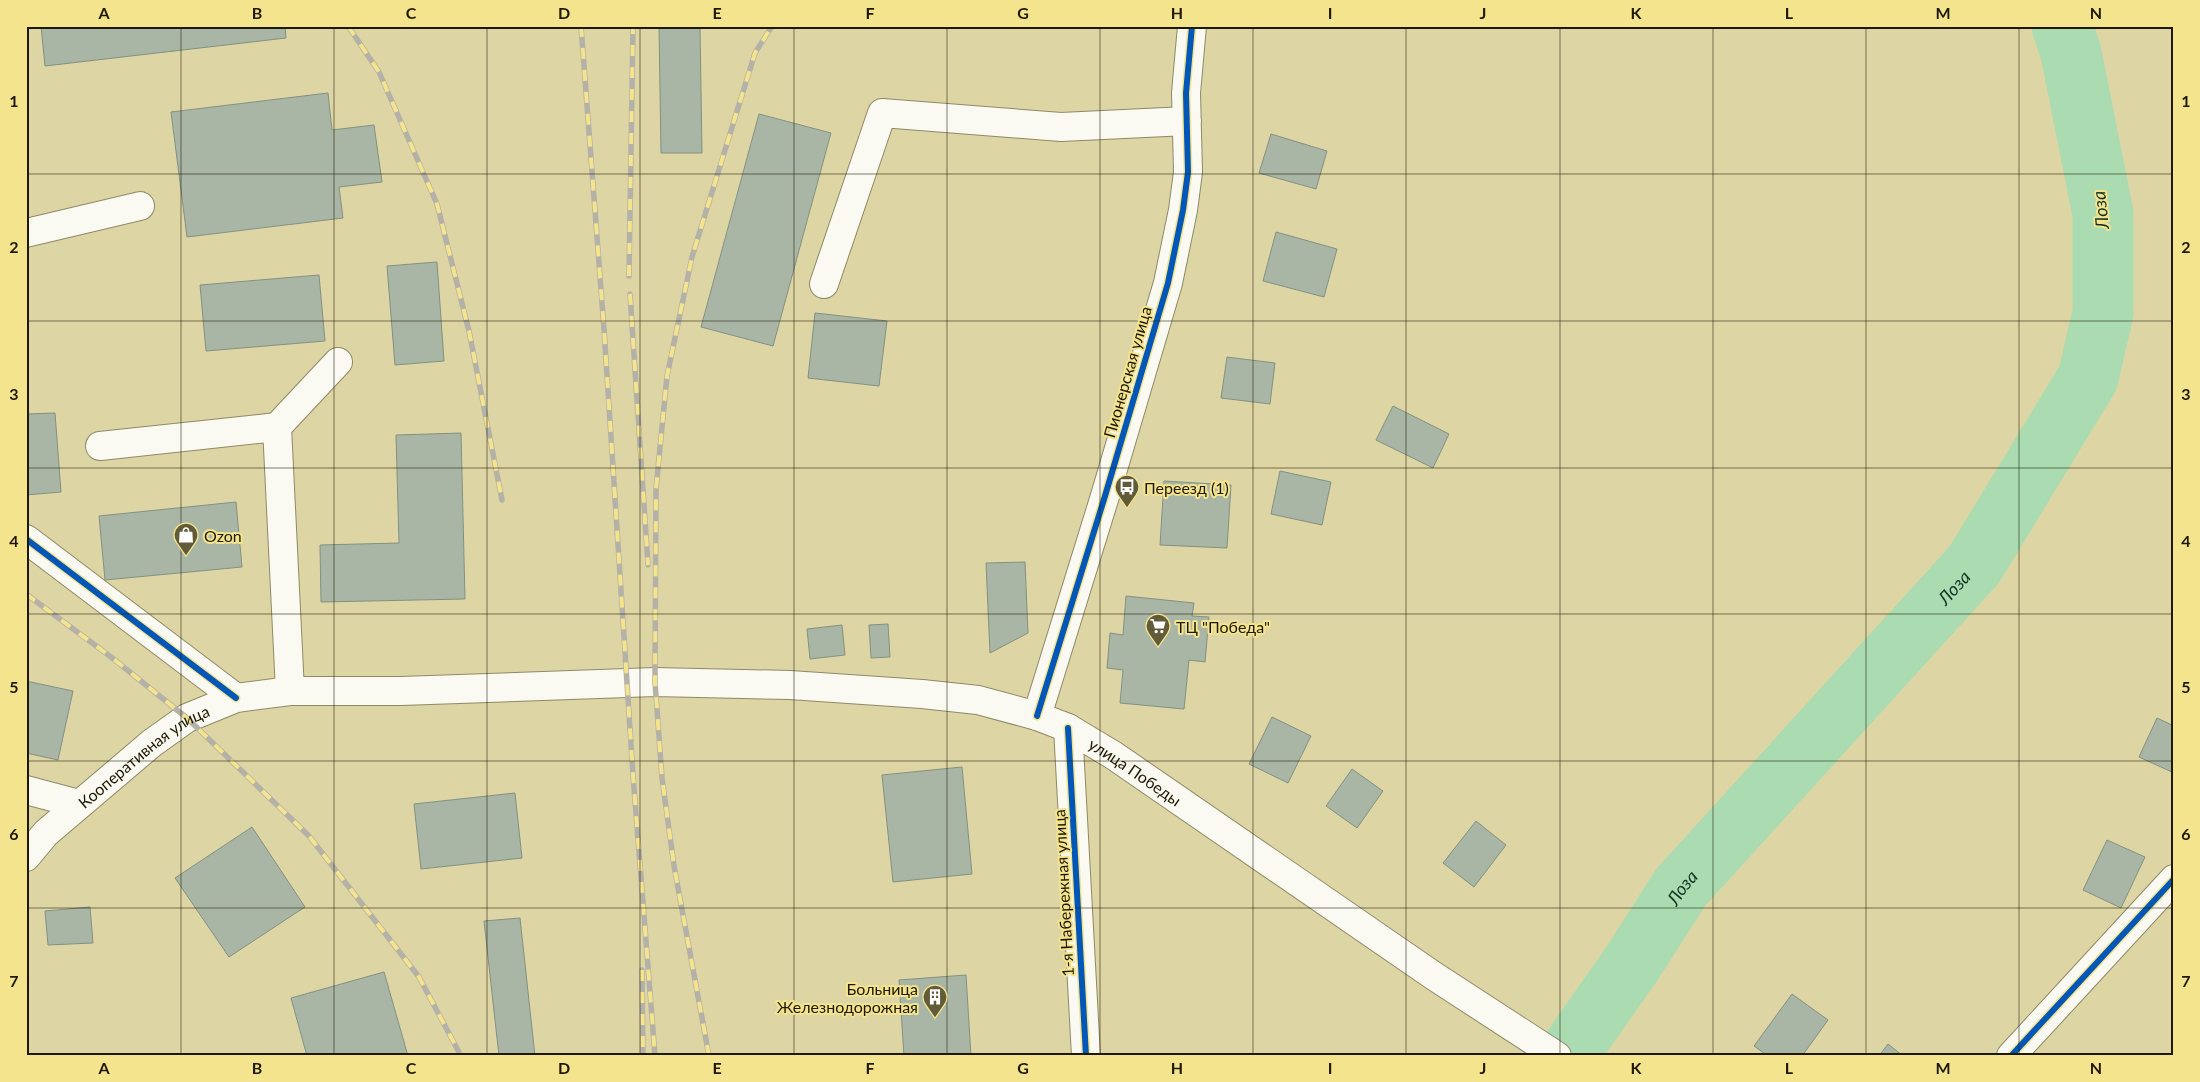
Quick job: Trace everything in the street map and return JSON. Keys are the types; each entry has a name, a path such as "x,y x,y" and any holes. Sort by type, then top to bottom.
{"main road":[{"name":"Пионерская улица","path":"1037,716 1168,283 1183,210 1188,172 1186,93 1192,26"},
{"path":"824,284 882,113 1061,127 1187,121"},
{"path":"26,233 140,206"},
{"path":"100,446 277,427 338,362"},
{"path":"277,427 290,692"},
{"path":"26,538 236,698"},
{"name":"улица Победы","path":"401,692 655,682 790,685 922,694 978,700 1037,716 1068,728 1113,755 1434,976 1557,1056"},
{"name":"Кооперативная улица","path":"26,857 36,833 79,804 152,743 187,718 236,698 290,692 401,692"},
{"name":"1-я Набережная улица","path":"1068,728 1086,1056"},
{"path":"26,790 79,804"},
{"path":"2011,1056 2174,878"}],"building":[{"path":"41,26 285,26 286,38 45,66"},
{"path":"659,26 700,26 702,153 661,153"},
{"path":"328,93 332,130 374,125 382,182 339,187 343,218 187,237 171,112"},
{"path":"759,114 831,133 773,346 701,327"},
{"path":"1271,134 1327,151 1316,189 1259,173"},
{"path":"1276,232 1337,249 1324,297 1263,281"},
{"path":"437,262 444,361 395,365 387,266"},
{"path":"319,275 325,341 206,351 200,285"},
{"path":"815,313 887,321 879,386 808,378"},
{"path":"1227,357 1275,363 1270,404 1221,398"},
{"path":"1393,406 1449,434 1433,468 1376,440"},
{"path":"55,413 61,492 26,495 26,414"},
{"path":"461,433 465,599 321,602 320,545 399,543 396,435"},
{"path":"1280,471 1331,482 1322,525 1271,514"},
{"path":"1164,481 1231,485 1227,548 1160,545"},
{"path":"236,502 242,567 105,580 99,516"},
{"path":"1025,562 1028,633 990,653 986,563"},
{"name":"ТЦ \"Победа\"","path":"1126,596 1194,603 1192,616 1209,617 1205,662 1189,660 1184,709 1120,703 1123,670 1107,668 1110,633 1123,635"},
{"path":"888,624 890,657 871,658 869,625"},
{"path":"842,625 845,655 810,659 807,629"},
{"path":"26,681 73,691 58,760 26,753"},
{"path":"1272,717 1311,736 1288,783 1249,764"},
{"path":"2157,718 2174,726 2174,773 2139,757"},
{"path":"962,767 972,874 893,882 882,775"},
{"path":"1352,769 1383,791 1357,828 1326,806"},
{"path":"515,793 522,858 421,869 414,804"},
{"path":"1476,821 1506,845 1474,887 1443,863"},
{"path":"252,827 305,907 229,957 175,878"},
{"path":"2107,840 2145,857 2121,908 2083,890"},
{"path":"90,907 93,943 48,945 45,911"},
{"path":"520,918 535,1056 499,1056 484,921"},
{"path":"384,972 408,1056 307,1056 291,998"},
{"name":"Больница Железнодорожная","path":"966,975 971,1056 904,1056 899,980"},
{"path":"1792,994 1828,1020 1802,1056 1768,1056 1754,1046"},
{"path":"1888,1044 1903,1056 1879,1056"}],"waterway":[{"name":"Лоза","path":"1567,1056 1631,965 1681,887 1974,565 2088,378 2103,313 2103,214 2071,53 2062,26"}],"railway":[{"path":"348,26 379,72 437,204 469,331 502,500"},
{"path":"581,26 604,329 633,775 655,1056"},
{"path":"629,276 633,26"},
{"path":"709,1056 674,866 662,778 655,682 656,489 667,376 692,257 755,53 772,26"},
{"path":"630,294 648,565"},
{"path":"26,594 111,657 187,718 309,836 419,977 461,1056"},
{"path":"642,970 643,1056"}],"cycle path":[{"path":"1037,716 1168,283 1183,210 1188,172 1186,93 1192,26"},
{"path":"26,539 236,698"},
{"path":"1068,728 1086,1056"},
{"path":"2011,1056 2174,879"}],"place":[{"name":"Переезд (1)","path":"1127,508"},
{"name":"Ozon","path":"186,556"},
{"name":"ТЦ \"Победа\"","path":"1158,647"},
{"name":"Больница Железнодорожная","path":"935,1018"}]}
